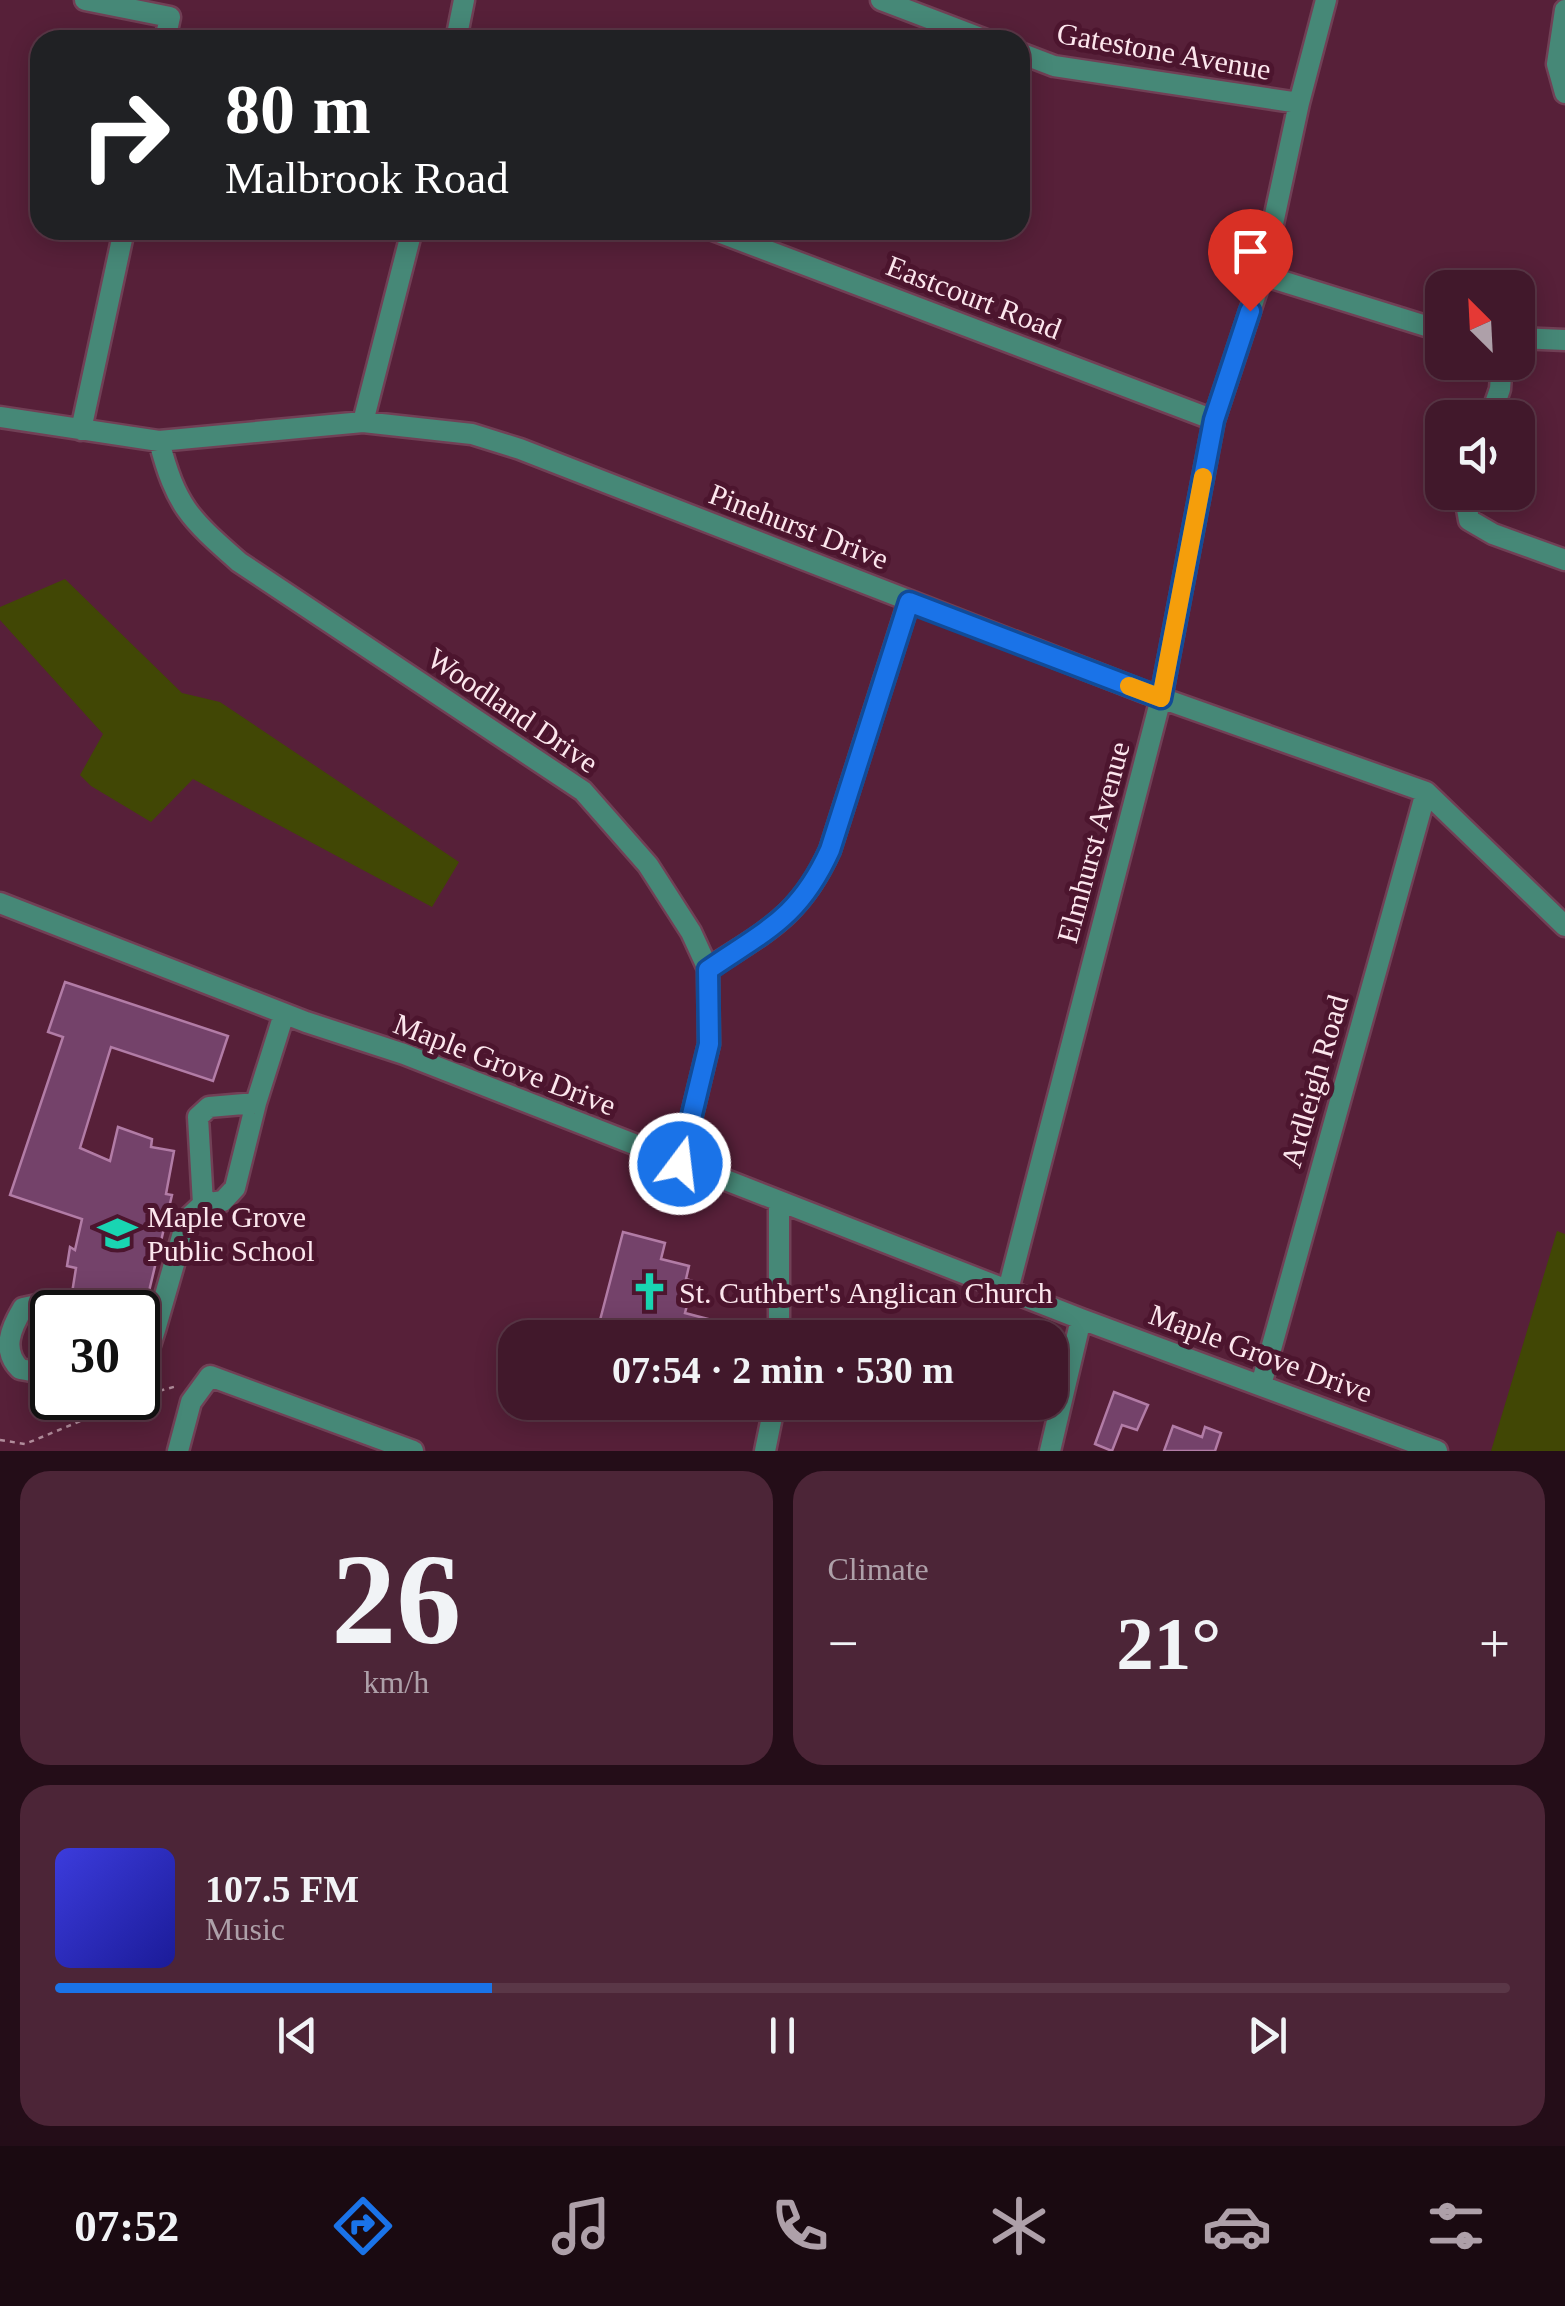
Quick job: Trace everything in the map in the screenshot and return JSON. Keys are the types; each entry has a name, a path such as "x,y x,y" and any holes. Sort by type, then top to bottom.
{"street":[{"path":"85,0 170,17 167,30"},
{"path":"458,30 464,0"},
{"path":"881,0 960,30"},
{"name":"Elmhurst Avenue","path":"1008,1290 1161,698 1214,420 1262,275 1326,0"},
{"path":"1565,10 1556,64 1565,93"},
{"name":"Gatestone Avenue","path":"1030,57 1054,66 1299,103"},
{"path":"81,430 122,240"},
{"path":"362,422 409,240"},
{"name":"Eastcourt Road","path":"739,240 1214,420"},
{"path":"1262,275 1425,325"},
{"path":"1535,339 1565,340"},
{"name":"Pinehurst Drive","path":"0,417 159,440 362,422 472,434 520,448 1161,698 1426,792 1565,926"},
{"name":"Woodland Drive","path":"159,440 171,486 196,524 238,562 583,791 648,865 692,932 708,970 709,1044 680,1164"},
{"path":"1467,510 1469,520 1494,534 1565,560"},
{"path":"708,970 786,917 815,884 830,850 909,602"},
{"name":"Ardleigh Road","path":"1261,1386 1426,792"},
{"name":"Maple Grove Drive","path":"0,903 284,1014 404,1054 1081,1319 1437,1451"},
{"path":"160,1292 187,1218 203,1204 223,1201 235,1188 284,1014"},
{"path":"203,1204 198,1117 209,1107 256,1103"},
{"path":"778,1201 778,1320"},
{"path":"30,1306 23,1308 10,1328 10,1354 20,1369 30,1371"},
{"path":"1050,1451 1081,1319"},
{"path":"178,1451 191,1402 210,1376 413,1451"},
{"path":"764,1451 771,1420"}],"path":[{"path":"0,1440 25,1444 141,1396 176,1386"}],"green space":[{"path":"65,579 182,693 220,702 459,862 432,907 193,779 151,822 91,786 80,775 103,734 0,620 0,607"},
{"path":"1557,1231 1565,1234 1565,1451 1491,1451"}],"building":[{"path":"65,982 228,1036 213,1081 111,1047 80,1148 110,1161 118,1127 152,1139 151,1147 174,1151 166,1194 172,1195 149,1290 72,1290 76,1268 67,1266 82,1219 10,1195 63,1037 48,1032"},
{"name":"St. Cuthbert's Anglican Church","path":"623,1232 665,1243 661,1259 689,1266 686,1279 693,1281 685,1313 712,1320 600,1320"},
{"path":"1114,1392 1148,1405 1137,1430 1122,1425 1112,1451 1095,1444"},
{"path":"1173,1426 1202,1437 1205,1427 1221,1433 1215,1451 1164,1451"}],"slow traffic":[{"path":"1129,686 1161,698 1203,477"}],"place":[{"name":"Maple Grove Public School","path":"117,1233"},
{"name":"St. Cuthbert's Anglican Church","path":"649,1292"}],"route":[{"path":"680,1164 709,1044 708,970 786,917 815,884 830,850 909,602 1161,698 1214,420 1250,311"}]}
